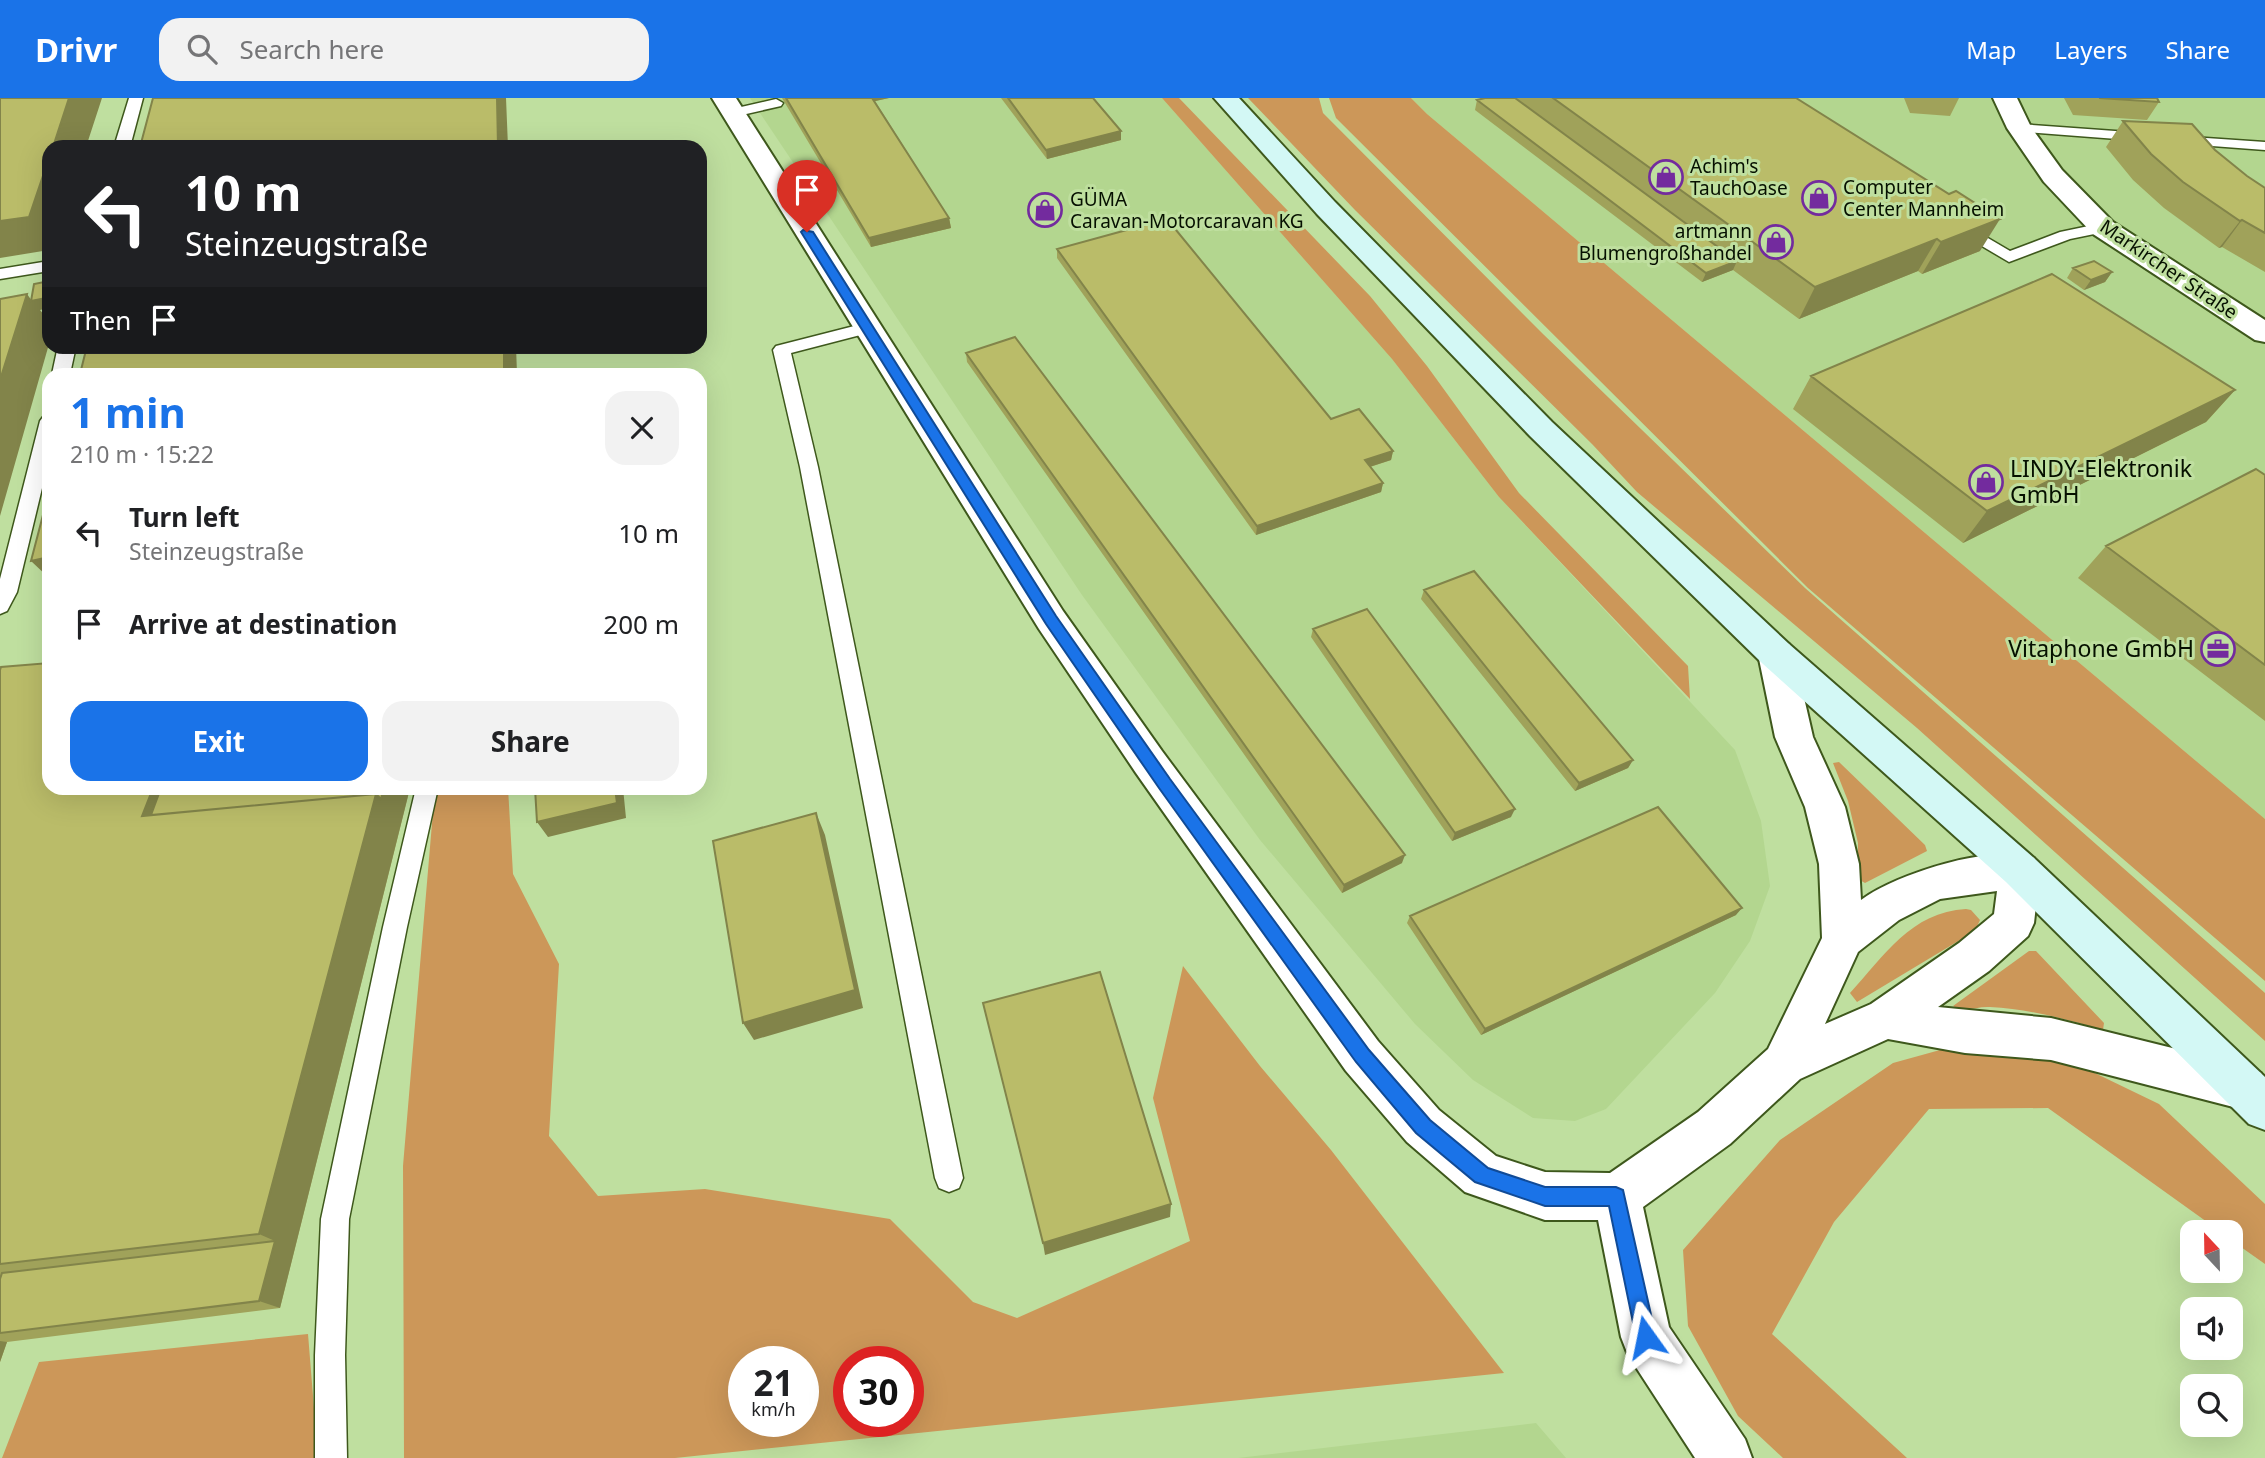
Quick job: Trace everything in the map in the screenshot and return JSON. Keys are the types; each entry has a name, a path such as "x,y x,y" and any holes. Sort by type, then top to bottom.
{"main road":[{"path":"1226,98 1326,208 1541,429 1776,654 2020,870 2255,1098"}],"street":[{"name":"Markircher Straße","path":"2005,98 2019,128 2053,176 2104,229 2265,333"},
{"path":"729,106 1051,620 1266,926 1371,1066 1423,1126 1482,1175 1545,1196 1616,1196 1714,1128 1784,1064 1886,1018 1974,957 2013,923 2020,870 1935,882 1884,908 1843,939 1784,1064"},
{"path":"1776,654 1794,737 1825,807 1839,864 1843,939"},
{"path":"1886,1018 1965,1032 2051,1039 2255,1098"},
{"path":"1616,1196 1646,1337 1726,1458"}],"lane":[{"path":"123,140 136,98"},
{"path":"729,106 776,103"},
{"path":"2019,128 2265,146"},
{"path":"1940,214 2009,257 2066,235 2104,229"},
{"path":"0,274 42,268"},
{"path":"866,328 782,350 809,467 949,1178"},
{"path":"0,606 7,592 42,450"},
{"path":"331,1458 330,1354 335,1219 395,927 425,795"}],"shaded area":[{"path":"750,98 1162,98 1392,359 1499,497 1735,750 1761,821 1770,886 1750,941 1715,993 1606,1109 1575,1121 1533,1118 1473,1080 1415,1024 1260,840 1082,595"},
{"path":"1162,98 1179,98 1370,296 1427,366 1519,493 1688,666 1690,699 1499,497 1392,359"},
{"path":"1248,98 1319,98 1323,113 1543,334 1805,588 2265,993 2265,1041 1917,728 1637,492 1592,444 1355,210"},
{"path":"1329,98 1411,98 2265,819 2265,981 1808,588 1336,118"},
{"path":"1411,98 2265,98 2265,819 1427,114"},
{"path":"1839,762 1925,845 1927,851 1865,883 1858,879 1858,843 1848,801 1833,763"},
{"path":"434,795 508,795 513,874 559,964 549,1136 598,1196 705,1189 890,1219 973,1302 1017,1318 1190,1241 1153,1098 1183,966 1260,1066 1331,1150 1504,1373 924,1432 924,1346 833,1346 833,1437 880,1437 675,1458 404,1458 403,1166"},
{"path":"1971,910 1980,920 1975,931 1857,1002 1850,993 1900,938 1929,918"},
{"path":"2029,951 2036,951 2104,1023 2103,1030 2019,1010 1990,1007 1962,1009 1953,1006"},
{"path":"1992,1045 2070,1061 2159,1104 2265,1204 2265,1264 2244,1249 2244,1220 2204,1220 2048,1108 1929,1109 1834,1222 1772,1334 1907,1458 1783,1458 1738,1416 1688,1326 1683,1250 1780,1140 1893,1063 1940,1050"},
{"path":"308,1334 318,1458 2,1458 39,1362"},
{"path":"1536,1423 1566,1458 1238,1458"}],"building":[{"path":"0,98 69,98 55,140 42,140 42,179 29,217 0,221"},
{"path":"153,98 497,98 498,140 142,140"},
{"path":"786,98 872,98 949,218 869,238"},
{"path":"1008,98 1093,98 1121,131 1046,150"},
{"path":"1515,98 1737,261 1706,273 1477,100"},
{"path":"1553,98 1796,98 1949,194 1956,191 2000,219 1941,242 1937,239 1815,287"},
{"path":"2099,98 2157,98 2159,102"},
{"path":"2123,121 2192,124 2215,150 2265,188 2265,233 2240,221 2183,182 2151,154"},
{"path":"1167,219 1331,419 1359,409 1393,451 1365,460 1383,483 1257,526 1057,249"},
{"path":"2094,261 2112,272 2091,280 2073,268"},
{"name":"LINDY-Elektronik GmbH","path":"2052,274 2235,390 1987,511 1811,376"},
{"path":"42,282 42,299 31,301 34,284"},
{"path":"27,294 0,380 0,299"},
{"path":"1015,337 1405,855 1344,885 966,353"},
{"path":"85,354 504,354 504,368 82,368"},
{"path":"2256,469 2265,475 2265,665 2106,546"},
{"path":"42,519 42,559 31,561"},
{"path":"1474,571 1633,760 1579,783 1424,590"},
{"path":"1367,609 1515,809 1455,833 1313,629"},
{"path":"42,664 42,795 150,795 142,816 376,795 259,1234 0,1264 1,667"},
{"path":"158,795 365,795 151,815"},
{"path":"535,795 616,795 617,803 537,822"},
{"path":"1658,807 1742,908 1485,1029 1410,916"},
{"path":"816,813 855,990 743,1023 713,841"},
{"path":"1100,972 1171,1204 1043,1243 983,1003"},
{"path":"275,1241 259,1301 0,1333 2,1273"}],"place":[{"name":"Achim's TauchOase","path":"1666,177"},
{"name":"Computer Center Mannheim","path":"1819,198"},
{"name":"GÜMA Caravan-Motorcaravan KG","path":"1045,210"},
{"name":"artmann Blumengroßhandel","path":"1776,242"},
{"name":"LINDY-Elektronik GmbH","path":"1986,482"},
{"name":"Vitaphone GmbH","path":"2218,649"}],"route":[{"path":"807,232 1051,620 1164,784 1362,1056 1423,1126 1482,1175 1545,1196 1616,1196 1646,1337"}]}
